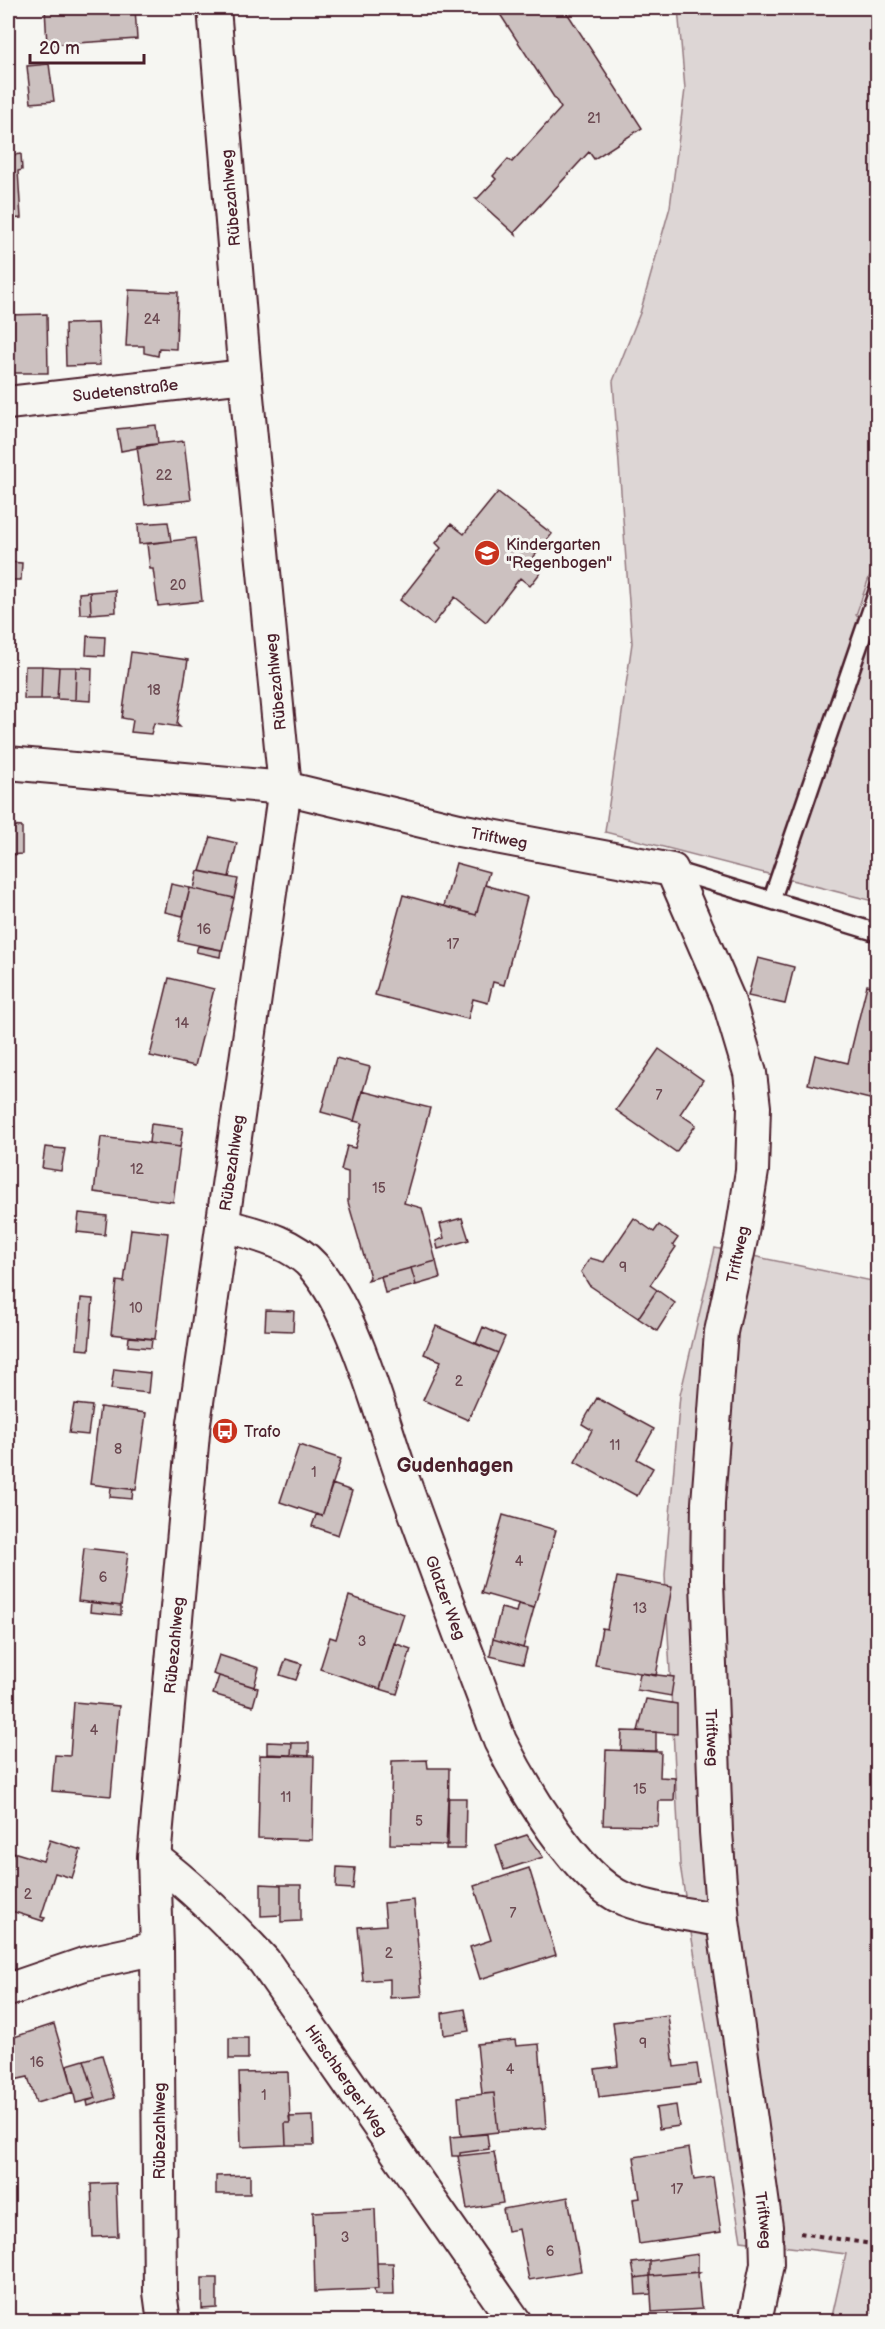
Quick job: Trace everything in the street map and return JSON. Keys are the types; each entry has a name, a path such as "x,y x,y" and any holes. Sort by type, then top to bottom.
{"street":[{"name":"Rübezahlweg","path":"164,2322 160,2292 158,1948 154,1858 194,1423 285,789 245,376 214,8"},
{"name":"Sudetenstraße","path":"8,404 245,376"},
{"name":"Triftweg","path":"8,762 285,789 459,830 672,870 728,999 750,1073 754,1107 752,1171 741,1239 721,1332 708,1503 707,1582 710,1718 723,1921 766,2227 766,2264 755,2322"},
{"name":"Glatzer Weg","path":"223,1225 276,1241 295,1251 313,1265 329,1287 352,1333 423,1535 500,1741 511,1763 567,1847 604,1887 622,1898 643,1905 723,1921"},
{"name":"Hirschberger Weg","path":"154,1858 223,1916 264,1961 515,2322"},
{"path":"8,1990 84,1964 158,1948"}],"lane":[{"path":"772,899 878,590"},
{"path":"672,870 772,899 872,932"}],"path":[{"path":"766,2227 878,2245"}],"shaded area":[{"path":"678,8 877,8 878,552 856,615 877,620 877,902 605,832 632,643 613,381 640,313 670,207 685,89"},
{"path":"715,1248 877,1282 877,2321 831,2321 846,2254 741,2241 680,1865 665,1575 680,1395"}],"building":[{"path":"45,8 135,8 137,39 47,45"},
{"path":"496,8 564,8 642,128 594,159 589,152 515,232 516,235 475,198 478,198 496,179 493,176 508,159 512,162 561,108"},
{"path":"49,64 54,101 31,103 27,66"},
{"path":"10,86 14,155 21,154 22,170 18,171 21,218 8,219 8,87"},
{"path":"129,290 178,292 176,349 159,348 158,356 144,353 144,346 126,346"},
{"path":"47,314 48,373 8,373 8,315"},
{"path":"98,323 100,365 66,366 65,324"},
{"path":"156,425 158,444 121,451 117,429"},
{"path":"184,441 191,500 145,505 137,446"},
{"name":"Kindergarten \"Regenbogen\"","path":"498,492 552,534 532,559 544,568 530,586 520,578 486,622 455,597 433,625 400,600 441,548 436,543 451,524 464,534"},
{"path":"168,522 171,541 139,544 138,524"},
{"path":"195,538 202,601 158,606 147,544"},
{"path":"8,562 22,563 21,580 8,580"},
{"path":"115,590 116,612 91,614 90,592"},
{"path":"90,592 91,614 80,614 79,593"},
{"path":"87,636 105,637 104,656 86,655"},
{"path":"131,652 188,660 177,724 180,727 154,723 151,734 131,732 133,720 122,718"},
{"path":"25,666 42,666 41,699 24,699"},
{"path":"42,666 59,667 57,699 41,699"},
{"path":"59,667 76,667 75,700 57,699"},
{"path":"76,667 92,668 91,701 75,700"},
{"path":"8,826 22,827 22,854 8,855"},
{"path":"211,837 237,843 229,877 200,871"},
{"path":"456,863 489,872 476,915 444,906"},
{"path":"198,871 238,879 234,898 194,889"},
{"path":"171,884 190,888 183,916 165,912"},
{"path":"485,885 527,897 504,985 493,982 488,1003 473,999 468,1019 375,995 403,895 476,915"},
{"path":"190,888 234,898 222,950 178,941"},
{"path":"198,946 221,950 220,957 196,952"},
{"path":"758,958 794,967 785,1004 748,996"},
{"path":"169,978 214,989 195,1066 150,1056"},
{"path":"867,985 878,987 878,1101 808,1084 815,1055 848,1063"},
{"path":"659,1049 703,1080 680,1114 696,1125 676,1152 616,1110"},
{"path":"336,1058 370,1067 354,1121 321,1112"},
{"path":"362,1091 430,1108 404,1203 422,1208 436,1261 368,1280 370,1277 348,1202 348,1172 341,1170 347,1146 355,1148 362,1123 354,1121"},
{"path":"151,1124 183,1128 180,1147 149,1143"},
{"path":"101,1137 180,1147 173,1202 94,1192"},
{"path":"45,1147 65,1149 61,1171 42,1168"},
{"path":"79,1213 107,1216 105,1235 77,1232"},
{"path":"462,1218 469,1240 438,1249 436,1241 444,1238 440,1224"},
{"path":"634,1218 654,1232 659,1225 678,1238 673,1245 676,1247 650,1285 657,1290 638,1318 589,1285 581,1272 590,1258 604,1262"},
{"path":"131,1229 168,1233 155,1339 111,1334 117,1281 124,1282"},
{"path":"436,1261 440,1278 416,1285 411,1268"},
{"path":"411,1268 416,1285 385,1293 381,1276"},
{"path":"657,1290 675,1303 657,1331 638,1318"},
{"path":"81,1298 93,1299 89,1350 77,1349"},
{"path":"266,1310 294,1311 293,1331 265,1330"},
{"path":"436,1326 498,1353 468,1420 423,1400 441,1361 424,1354"},
{"path":"483,1327 505,1337 498,1353 476,1344"},
{"path":"129,1337 152,1339 151,1348 128,1346"},
{"path":"114,1369 150,1373 148,1393 111,1389"},
{"path":"597,1398 654,1429 637,1459 653,1468 637,1496 575,1462 592,1430 582,1424"},
{"path":"74,1404 92,1406 88,1435 69,1433"},
{"path":"100,1407 146,1413 136,1490 90,1484"},
{"path":"299,1445 341,1459 322,1516 280,1502"},
{"path":"332,1484 352,1491 338,1535 312,1526 316,1515 322,1516"},
{"path":"111,1487 133,1489 132,1499 110,1497"},
{"path":"503,1515 556,1530 534,1608 481,1593"},
{"path":"84,1548 128,1553 121,1606 78,1601"},
{"path":"617,1577 672,1587 656,1676 595,1665 602,1628 607,1629"},
{"path":"349,1596 404,1614 380,1689 320,1669 330,1637 336,1639"},
{"path":"91,1602 121,1606 121,1615 90,1612"},
{"path":"518,1604 534,1608 523,1648 493,1639 501,1608 516,1612"},
{"path":"493,1639 527,1649 523,1664 490,1656"},
{"path":"394,1643 411,1649 397,1694 380,1689"},
{"path":"219,1655 259,1668 254,1687 213,1674"},
{"path":"286,1659 302,1664 296,1680 280,1675"},
{"path":"640,1673 674,1677 671,1696 637,1690"},
{"path":"219,1676 258,1688 253,1706 213,1694"},
{"path":"646,1699 677,1704 677,1734 638,1731"},
{"path":"74,1702 119,1706 111,1796 52,1791 55,1755 70,1756"},
{"path":"622,1731 656,1732 656,1751 621,1750"},
{"path":"267,1742 292,1743 291,1755 267,1754"},
{"path":"292,1743 309,1743 309,1756 291,1755"},
{"path":"606,1750 661,1752 660,1777 675,1778 674,1801 659,1801 658,1826 603,1825"},
{"path":"260,1755 314,1756 312,1840 258,1838"},
{"path":"427,1760 428,1768 449,1768 448,1845 390,1844 392,1761"},
{"path":"448,1798 466,1798 465,1849 446,1849"},
{"path":"527,1835 543,1857 504,1870 496,1845"},
{"path":"50,1840 81,1850 72,1878 55,1873 41,1917 45,1918 43,1921 8,1910 8,1870 13,1852 43,1861"},
{"path":"337,1867 355,1868 353,1889 336,1888"},
{"path":"529,1868 556,1955 480,1979 470,1947 491,1940 474,1886"},
{"path":"261,1884 281,1885 281,1915 261,1916"},
{"path":"281,1885 301,1885 301,1921 281,1922"},
{"path":"414,1900 422,1996 390,1998 390,1979 363,1981 358,1927 386,1925 384,1903"},
{"path":"465,2009 469,2031 444,2035 442,2013"},
{"path":"668,2015 674,2067 697,2064 700,2084 599,2097 595,2069 618,2066 613,2022"},
{"path":"54,2024 74,2092 36,2103 28,2077 14,2080 8,2058 8,2039"},
{"path":"229,2038 248,2038 248,2059 229,2059"},
{"path":"515,2040 516,2046 539,2044 546,2128 498,2132 494,2093 482,2094 477,2044"},
{"path":"102,2055 115,2098 88,2106 87,2101 96,2098 84,2060"},
{"path":"84,2060 96,2098 76,2103 67,2065"},
{"path":"288,2072 290,2123 285,2123 286,2145 241,2147 239,2073"},
{"path":"494,2093 498,2132 461,2136 458,2097"},
{"path":"676,2105 679,2126 659,2129 656,2108"},
{"path":"313,2116 314,2145 286,2145 285,2123 290,2123 289,2117"},
{"path":"487,2134 489,2149 452,2156 450,2137"},
{"path":"689,2148 694,2180 713,2177 721,2232 639,2244 633,2199 640,2198 634,2157"},
{"path":"494,2152 503,2203 467,2209 458,2156"},
{"path":"250,2175 250,2194 216,2194 216,2176"},
{"path":"116,2183 118,2236 93,2237 91,2184"},
{"path":"568,2197 581,2271 529,2280 519,2229 507,2231 503,2209"},
{"path":"375,2209 378,2289 315,2292 313,2212"},
{"path":"698,2254 698,2272 650,2276 650,2261"},
{"path":"650,2261 650,2276 635,2278 632,2263"},
{"path":"377,2263 393,2263 394,2295 375,2295 374,2289 378,2289"},
{"path":"701,2272 698,2274 703,2309 652,2312 650,2276"},
{"path":"650,2276 651,2294 636,2295 635,2278"},
{"path":"202,2278 217,2278 217,2308 202,2309"},
{"path":"615,2314 616,2322 602,2322 601,2316"},
{"path":"250,2316 278,2316 278,2322 250,2322"},
{"path":"680,2319 680,2322 653,2322"}],"place":[{"name":"Kindergarten \"Regenbogen\"","path":"487,553"},
{"name":"Trafo","path":"225,1431"}],"district":[{"name":"Gudenhagen","path":"455,1465"}]}
